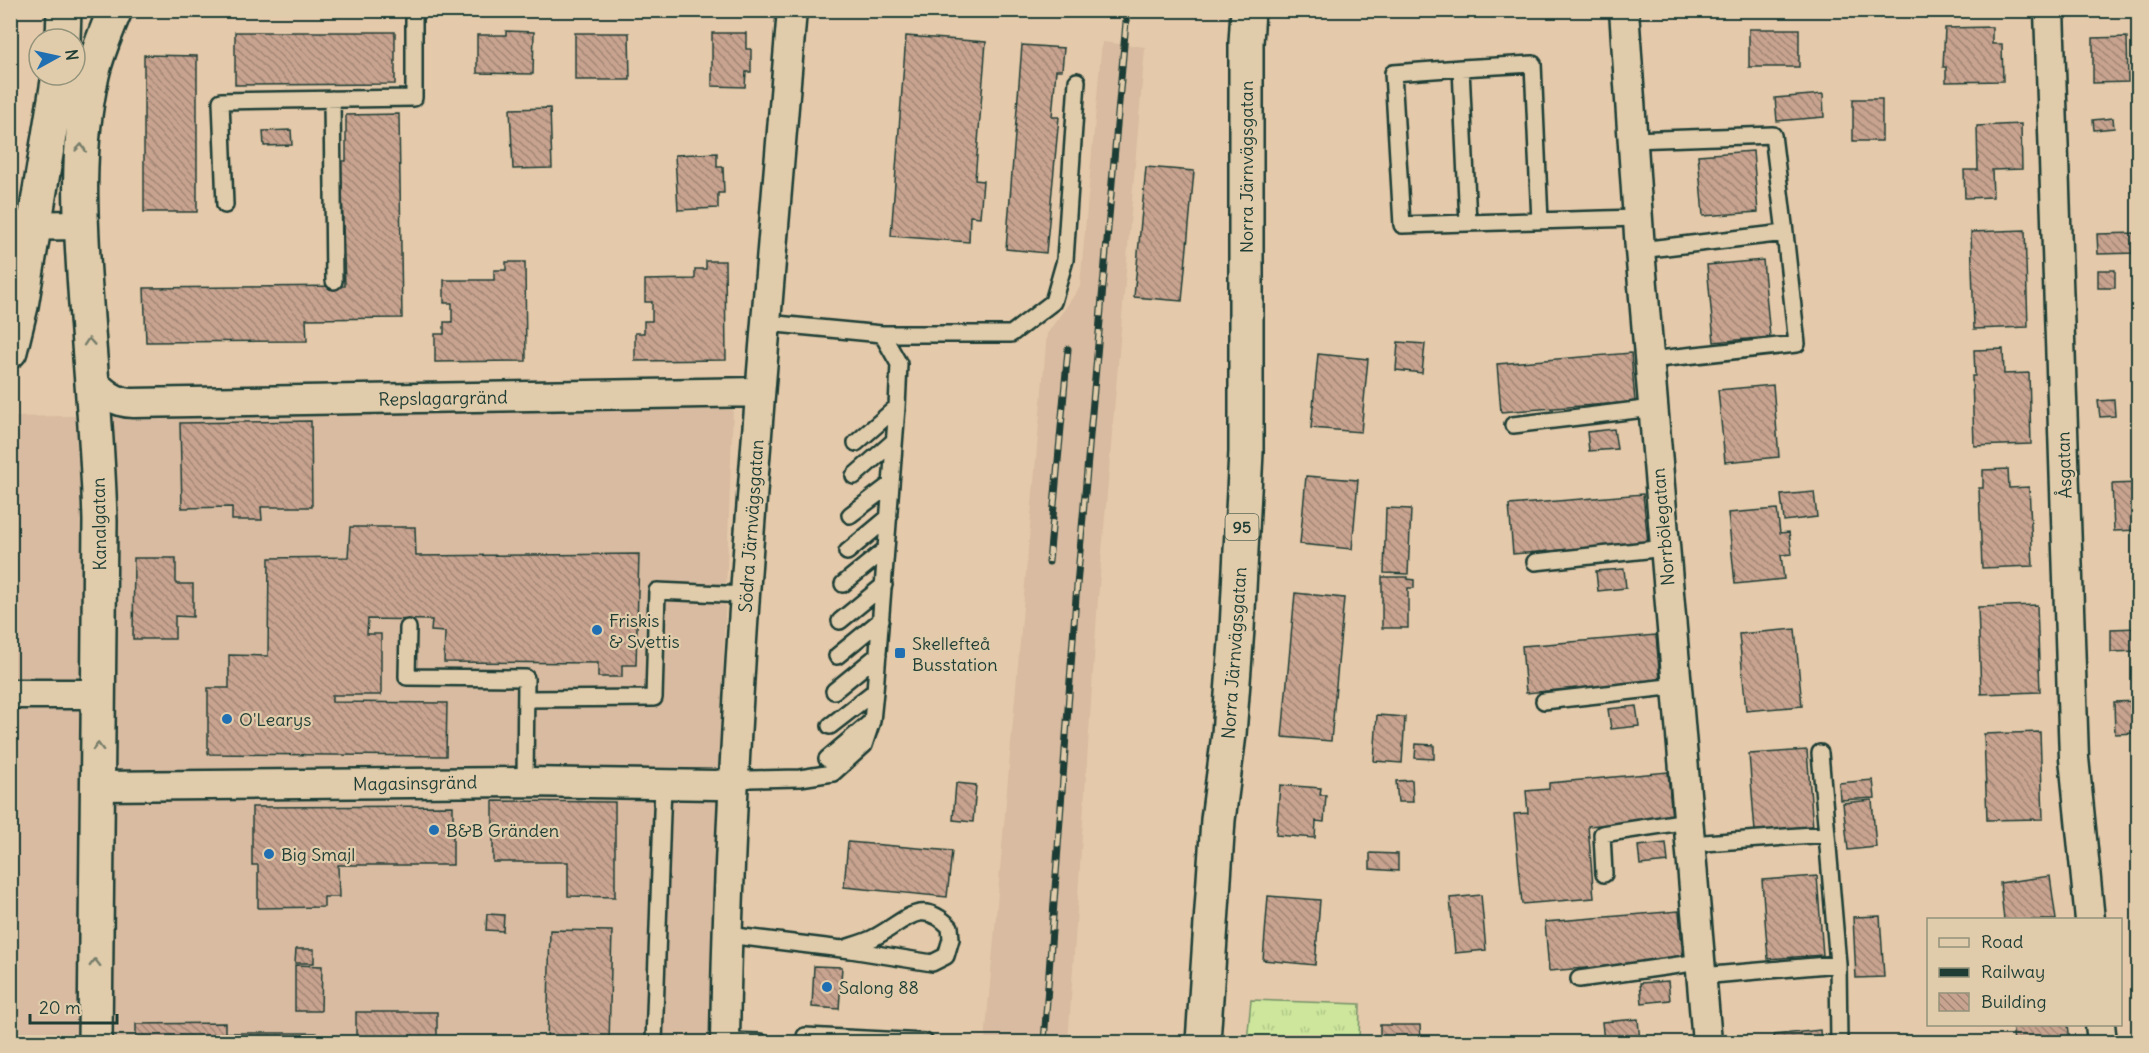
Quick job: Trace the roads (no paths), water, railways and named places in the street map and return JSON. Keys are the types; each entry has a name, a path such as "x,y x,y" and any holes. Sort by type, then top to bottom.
{"main road":[{"path":"63,27 64,10"},
{"path":"90,10 113,10"},
{"name":"Kanalgatan","path":"95,1042 99,463 80,225 79,162 83,124 95,62 113,10"},
{"name":"Norra Järnvägsgatan","path":"1203,1042 1218,820 1237,629 1245,463 1248,10"},
{"path":"10,351 21,306 22,226 56,87"}],"street":[{"name":"Södra Järnvägsgatan","path":"725,1042 733,782 760,392 792,10"},
{"name":"Norrbölegatan","path":"1624,10 1637,218 1707,1042"},
{"name":"Åsgatan","path":"2049,10 2074,758 2090,918"},
{"path":"22,226 80,225"},
{"path":"91,380 112,398 125,403 111,422 99,463"},
{"name":"Repslagargränd","path":"125,403 760,392"},
{"path":"10,694 99,694"},
{"name":"Magasinsgränd","path":"98,786 525,782 717,785 733,782"},
{"path":"2100,1026 2102,1042"}],"lane":[{"path":"225,205 221,101 414,98 414,10"},
{"path":"1540,221 1533,64 1393,73 1402,225 1540,221 1637,218"},
{"path":"1461,68 1468,223"},
{"path":"766,323 882,334 1011,334 1053,302 1065,260 1077,81"},
{"path":"332,99 334,281"},
{"path":"1632,140 1773,135 1797,344 1649,360"},
{"path":"1640,250 1785,233"},
{"path":"733,782 750,778 800,777 833,773 864,745 872,721 899,364 882,334"},
{"path":"856,443 897,407"},
{"path":"1513,424 1653,408"},
{"path":"854,476 894,441"},
{"path":"850,515 891,484"},
{"path":"847,552 889,517"},
{"path":"1535,562 1665,548"},
{"path":"843,584 886,549"},
{"path":"840,621 884,585"},
{"path":"526,699 654,698 657,591 746,595"},
{"path":"837,656 880,620"},
{"path":"408,628 407,677 526,678 525,782"},
{"path":"834,691 878,655"},
{"path":"1544,701 1677,686"},
{"path":"831,726 875,691"},
{"path":"827,759 872,721"},
{"path":"1820,753 1838,964 1839,1042"},
{"path":"654,1042 663,784"},
{"path":"1604,874 1602,834 1689,832 1827,834"},
{"path":"727,935 932,963 946,956 951,939 950,927 940,916 912,914 877,937 842,949"},
{"path":"1579,979 1700,969 1838,964"},
{"path":"805,1042 805,1036 925,1042"},
{"path":"725,1042 760,1042"}],"railway":[{"path":"1044,1042 1076,597 1127,10"},
{"path":"1049,562 1068,349"}],"place":[{"name":"Friskis & Svettis","path":"597,630"},
{"name":"Skellefteå Busstation","path":"900,653"},
{"name":"O'Learys","path":"227,719"},
{"name":"B&B Gränden","path":"434,830"},
{"name":"Big Smajl","path":"269,854"},
{"name":"Salong 88","path":"827,987"}]}
